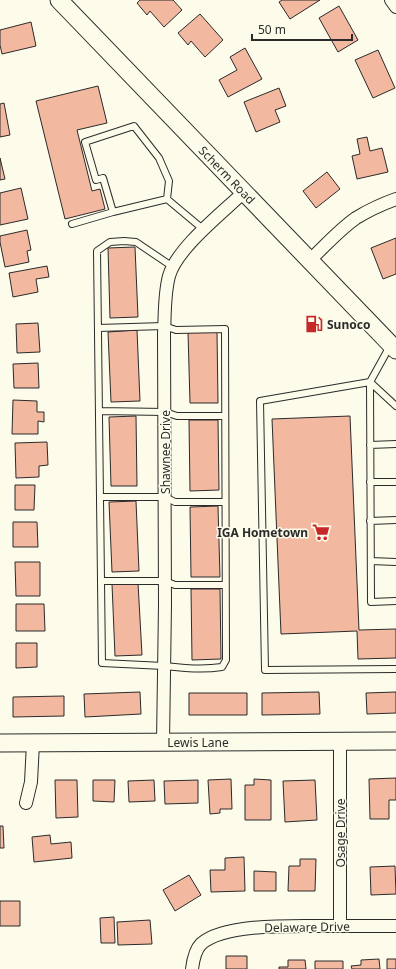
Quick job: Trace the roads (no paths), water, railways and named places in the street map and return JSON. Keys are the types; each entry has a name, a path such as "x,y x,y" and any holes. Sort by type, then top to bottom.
{"street":[{"name":"Scherm Road","path":"59,0 393,347"},
{"path":"391,0 396,7"},
{"name":"Shawnee Drive","path":"163,742 165,580 164,326 166,292 170,275 176,260 186,246 244,192"},
{"path":"310,260 342,229 357,218 377,206 396,199"},
{"name":"Osage Drive","path":"340,741 340,926"},
{"name":"Lewis Lane","path":"0,743 396,741"},
{"path":"26,803 31,782 33,743"},
{"name":"Delaware Drive","path":"192,969 198,947 202,943 219,934 269,926 396,926"}],"lane":[{"path":"113,212 103,178 96,180 85,142 134,126 159,158 169,181 167,199"},
{"path":"167,199 204,230"},
{"path":"72,224 167,199"},
{"path":"98,328 164,326 176,330 225,329 226,660 222,667 208,669 184,669 164,666 102,663 97,251 110,242 136,242 173,267"},
{"path":"393,347 370,382 370,562 371,602 396,601"},
{"path":"370,382 396,406"},
{"path":"370,382 260,401 265,670 396,669"},
{"path":"99,411 164,412 177,416 225,416"},
{"path":"370,445 396,444"},
{"path":"370,482 396,482"},
{"path":"100,497 165,497 175,502 225,502"},
{"path":"370,521 396,520"},
{"path":"370,562 396,562"},
{"path":"101,582 165,580 174,585 226,585"}],"place":[{"name":"Sunoco","path":"314,324"},
{"name":"IGA Hometown","path":"321,532"}]}
